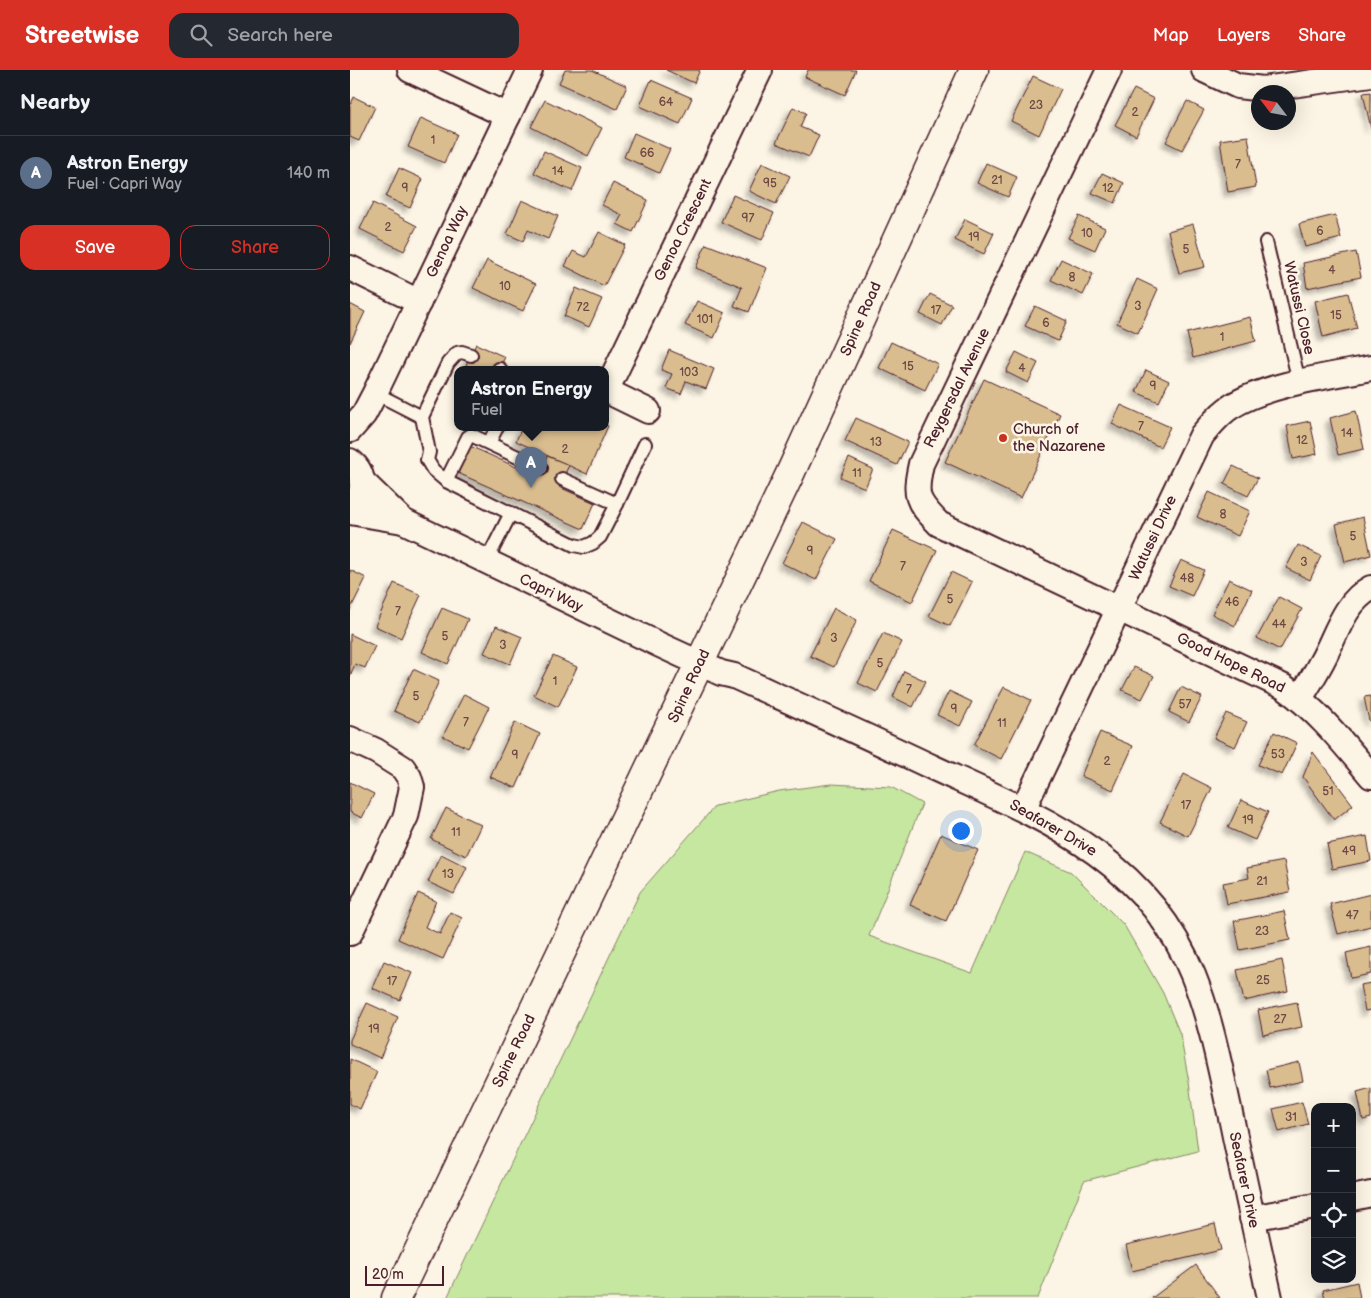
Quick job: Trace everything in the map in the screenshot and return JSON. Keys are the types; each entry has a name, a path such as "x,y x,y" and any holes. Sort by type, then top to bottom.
{"main road":[{"name":"Spine Road","path":"396,1298 789,476 974,70"}],"street":[{"path":"410,70 508,116"},
{"name":"Genoa Way","path":"350,508 358,499 362,490 357,470 357,422 375,393 530,70"},
{"name":"Genoa Crescent","path":"609,383 760,70"},
{"name":"Reygersdal Avenue","path":"1109,70 920,464 916,486 918,499 939,524 1120,610"},
{"path":"1204,70 1238,86 1263,89 1371,74"},
{"path":"350,268 419,302"},
{"name":"Watussi Drive","path":"1023,810 1202,435 1214,421 1232,406 1259,393 1299,382 1371,368"},
{"path":"609,393 648,411"},
{"name":"Capri Way","path":"357,470 403,521"},
{"name":"Capri Way","path":"350,512 403,521 699,663"},
{"path":"1300,698 1322,661 1344,616 1360,594 1371,588"},
{"name":"Good Hope Road","path":"1120,610 1284,687 1300,698 1371,776"},
{"name":"Seafarer Drive","path":"699,663 721,673 734,676 1023,810 1072,836 1109,862 1138,888 1162,918 1176,940 1192,974 1210,1022 1270,1298"},
{"path":"350,739 376,751 403,768 409,776 412,787 406,816 350,933"},
{"path":"1356,1197 1371,1194"},
{"path":"1252,1218 1311,1207"}],"lane":[{"name":"Watussi Close","path":"1266,242 1299,382"},
{"path":"471,355 462,352 457,354 448,363 422,417 429,452 427,460 433,470 446,482 574,545 584,547 600,537 645,444"},
{"path":"375,393 422,417"},
{"path":"489,443 495,431"},
{"path":"446,482 468,437 473,436 542,468"},
{"path":"562,479 617,504"},
{"path":"486,562 511,513"}],"green space":[{"path":"831,784 891,787 922,804 869,936 972,973 1025,852 1071,872 1124,925 1163,993 1180,1034 1189,1082 1198,1151 1084,1181 1038,1298 447,1298 640,892 715,806 779,791"}],"building":[{"path":"565,70 592,70 627,86 617,109 559,83"},
{"path":"666,70 700,70 694,83"},
{"path":"808,70 856,70 845,95 805,77"},
{"path":"1033,76 1061,89 1039,135 1011,121"},
{"path":"651,80 692,98 680,124 640,106"},
{"path":"1134,89 1154,99 1136,136 1115,125"},
{"path":"1371,92 1371,129 1363,93"},
{"path":"354,97 375,107 359,141 350,137 350,106"},
{"path":"545,100 602,128 588,156 531,127"},
{"path":"1187,101 1204,110 1182,150 1166,142"},
{"path":"793,107 806,113 800,127 819,135 809,157 776,143"},
{"path":"421,118 457,134 444,163 408,147"},
{"path":"634,133 670,149 659,173 624,157"},
{"path":"1248,136 1256,187 1228,192 1220,140"},
{"path":"544,151 582,168 572,191 534,173"},
{"path":"762,163 790,176 776,204 749,191"},
{"path":"986,163 1017,177 1008,197 977,183"},
{"path":"399,168 423,179 410,208 386,197"},
{"path":"1102,173 1124,183 1115,203 1092,193"},
{"path":"613,183 648,200 633,232 617,224 622,215 602,205"},
{"path":"733,195 774,213 762,240 721,222"},
{"path":"522,200 558,216 548,239 528,230 523,241 507,234"},
{"path":"373,203 417,226 404,251 360,229"},
{"path":"1335,215 1341,238 1305,247 1299,224"},
{"path":"1079,216 1105,228 1095,250 1068,238"},
{"path":"965,219 994,233 984,254 955,240"},
{"path":"1193,224 1205,267 1179,273 1168,231"},
{"path":"599,232 625,245 604,286 565,266 573,251 586,257"},
{"path":"706,244 767,268 749,312 734,306 742,287 696,268"},
{"path":"1356,252 1361,277 1307,288 1303,263"},
{"path":"1061,259 1093,274 1083,295 1051,280"},
{"path":"487,260 536,284 523,311 473,288"},
{"path":"1137,279 1158,289 1138,333 1117,323"},
{"path":"576,288 602,299 589,327 564,316"},
{"path":"1348,293 1357,328 1323,337 1315,301"},
{"path":"930,294 952,305 942,325 920,314"},
{"path":"697,301 725,313 714,338 685,325"},
{"path":"350,304 365,312 350,343"},
{"path":"1035,306 1067,321 1058,341 1025,326"},
{"path":"1250,317 1256,341 1193,358 1187,333"},
{"path":"891,342 938,364 925,390 879,368"},
{"path":"476,344 505,357 500,366 466,365"},
{"path":"669,350 714,369 706,389 686,381 681,394 666,388 672,374 661,370"},
{"path":"1016,352 1038,363 1028,383 1006,372"},
{"path":"1146,370 1169,381 1159,402 1136,392"},
{"name":"Church of the Nazarene","path":"984,379 1060,414 1021,498 945,462"},
{"path":"1121,405 1170,427 1160,447 1112,424"},
{"path":"1356,411 1364,449 1338,455 1330,418"},
{"path":"856,418 908,442 897,465 845,441"},
{"path":"1310,421 1317,454 1293,459 1287,426"},
{"path":"520,431 606,431 587,474 516,441"},
{"path":"470,446 538,477 547,456 569,465 559,487 595,503 583,529 458,473"},
{"path":"849,458 873,469 865,488 840,477"},
{"path":"1233,466 1258,478 1248,496 1224,484"},
{"path":"1209,492 1250,511 1238,536 1197,517"},
{"path":"1363,517 1371,555 1345,562 1336,524"},
{"path":"803,522 837,539 816,580 782,563"},
{"path":"893,530 937,550 912,602 869,581"},
{"path":"1298,545 1321,556 1310,580 1286,568"},
{"path":"1181,560 1204,570 1192,596 1169,586"},
{"path":"350,570 366,578 350,610"},
{"path":"951,572 972,582 950,626 929,616"},
{"path":"1229,579 1252,590 1235,626 1212,614"},
{"path":"394,583 421,595 401,638 375,626"},
{"path":"1279,597 1302,609 1280,650 1257,638"},
{"path":"442,608 468,619 448,664 422,652"},
{"path":"834,608 857,620 834,667 810,656"},
{"path":"496,626 522,637 510,664 484,653"},
{"path":"883,633 902,642 877,692 858,683"},
{"path":"350,634 375,646 365,668 355,664 350,676"},
{"path":"553,656 577,667 558,707 534,695"},
{"path":"1134,667 1154,676 1142,699 1122,690"},
{"path":"413,669 439,681 420,722 394,711"},
{"path":"904,671 926,681 913,707 893,697"},
{"path":"1004,687 1031,700 1001,759 974,745"},
{"path":"1181,687 1202,697 1189,722 1169,712"},
{"path":"949,691 972,702 960,726 937,715"},
{"path":"464,694 489,707 468,748 443,736"},
{"path":"1371,696 1371,721 1369,721 1364,697"},
{"path":"1226,713 1247,722 1235,747 1214,738"},
{"path":"515,722 540,734 516,788 490,777"},
{"path":"1100,732 1133,746 1113,790 1081,776"},
{"path":"1274,732 1297,743 1282,775 1258,765"},
{"path":"1313,752 1353,805 1334,820 1303,777"},
{"path":"1184,774 1212,788 1188,836 1160,822"},
{"path":"350,782 374,794 362,818 350,812"},
{"path":"1241,800 1268,812 1255,840 1228,828"},
{"path":"446,808 481,825 466,856 431,839"},
{"path":"941,834 978,850 946,921 910,905"},
{"path":"1367,836 1371,861 1332,869 1327,844"},
{"path":"441,854 467,867 454,894 428,882"},
{"path":"1284,861 1290,892 1227,904 1223,883 1249,878 1247,868"},
{"path":"418,893 436,901 425,927 440,934 450,912 462,918 443,959 398,939"},
{"path":"1371,894 1371,926 1338,934 1330,904"},
{"path":"1284,911 1290,940 1240,950 1234,921"},
{"path":"1371,947 1371,974 1351,978 1346,953"},
{"path":"1282,960 1288,991 1244,1001 1237,970"},
{"path":"384,961 412,973 400,1000 372,988"},
{"path":"1371,983 1371,1010 1365,1011 1360,985"},
{"path":"1297,1002 1302,1027 1263,1035 1258,1010"},
{"path":"367,1003 398,1017 380,1058 350,1044 350,1040"},
{"path":"350,1059 377,1072 360,1109 350,1104"},
{"path":"1299,1062 1303,1081 1270,1088 1266,1070"},
{"path":"1371,1088 1371,1118 1363,1120 1357,1092"},
{"path":"1302,1102 1308,1124 1279,1132 1273,1109"},
{"path":"1215,1224 1221,1250 1132,1271 1126,1245"},
{"path":"1196,1265 1220,1298 1152,1298"},
{"path":"1356,1282 1360,1298 1325,1298 1323,1290"}],"place":[{"name":"Church of the Nazarene","path":"1003,438"},
{"name":"Astron Energy","path":"531,488"}]}
